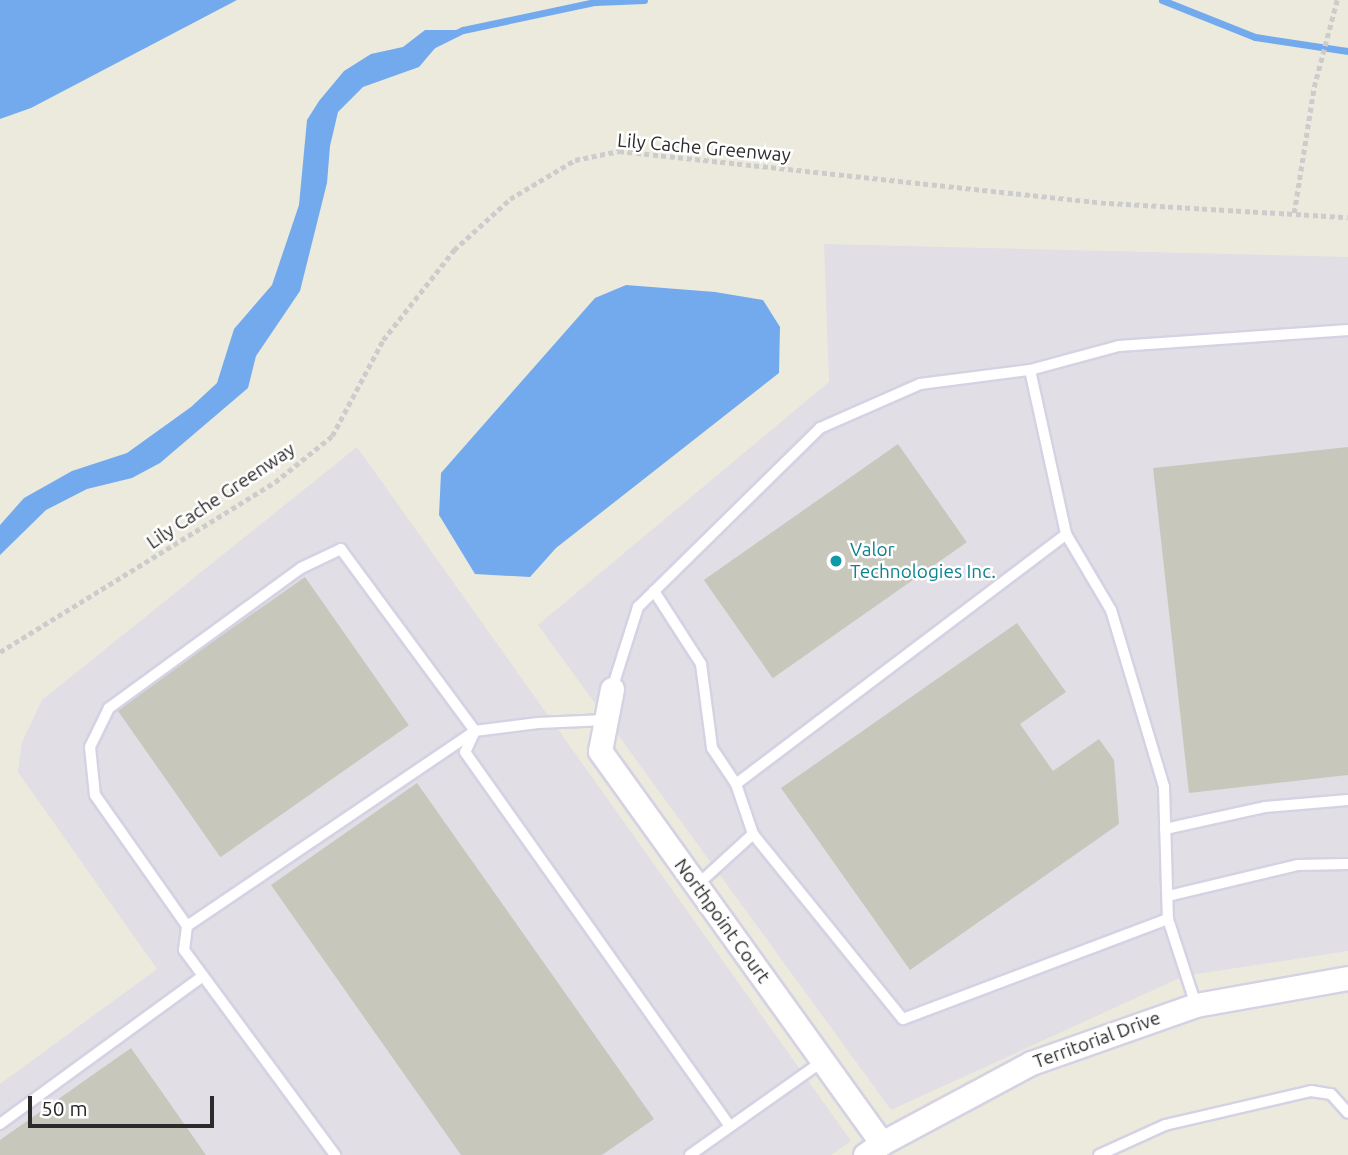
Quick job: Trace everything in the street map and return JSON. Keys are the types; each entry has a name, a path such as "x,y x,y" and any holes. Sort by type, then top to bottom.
{"street":[{"name":"Northpoint Court","path":"612,689 600,751 823,1062 873,1149"},
{"name":"Territorial Drive","path":"873,1149 1031,1063 1196,1005 1348,978"}],"lane":[{"path":"612,689 638,607 820,428 920,384 1030,370 1119,346 1348,330"},
{"path":"1030,370 1066,534 1111,610 1164,787 1168,919 1196,1005"},
{"path":"736,784 1066,534"},
{"path":"335,1155 184,950 187,926 95,794 90,747 109,708 301,568 341,549 475,731"},
{"path":"654,591 701,664 712,748 736,784 753,834 903,1018 1168,919"},
{"path":"187,926 475,731 538,723 606,720"},
{"path":"475,731 465,752 730,1126"},
{"path":"1166,829 1265,807 1348,800"},
{"path":"696,886 753,834"},
{"path":"1168,896 1298,865 1348,864"},
{"path":"0,1124 203,976"},
{"path":"690,1155 823,1062"},
{"path":"1099,1155 1165,1125 1311,1091 1331,1094 1348,1113"}],"path":[{"path":"1294,213 1314,87 1337,0"},
{"name":"Lily Cache Greenway","path":"0,652 275,482 332,436 383,340 454,250 510,199 575,160 620,150 1109,203 1348,217"}],"shaded area":[{"path":"824,244 1348,257 1348,951 1184,976 891,1110 538,625 829,382"},
{"path":"357,447 851,1141 831,1155 0,1155 0,1084 157,969 18,772 22,742 42,700"}],"water":[{"path":"0,0 237,0 31,108 0,119"},
{"path":"425,30 463,30 442,40 419,67 363,87 338,112 330,146 327,183 300,291 256,356 248,388 160,463 132,478 87,489 46,510 0,555 0,525 24,498 72,471 127,453 191,407 217,383 234,329 272,285 299,205 307,120 344,71 371,54 403,47"},
{"path":"626,285 715,292 763,300 780,327 779,373 556,548 530,577 475,574 439,515 441,473 595,298"}],"building":[{"name":"Valor Technologies Inc.","path":"898,444 967,542 773,678 704,580"},
{"path":"1348,447 1348,775 1189,793 1153,468"},
{"path":"305,577 409,725 220,857 117,709"},
{"path":"1017,623 1066,692 1020,724 1053,771 1099,739 1114,760 1119,824 910,970 781,788"},
{"path":"417,783 654,1119 602,1155 461,1155 271,885"},
{"path":"131,1048 206,1155 0,1155 0,1140"}],"waterway":[{"path":"434,44 463,30 595,2 644,0"},
{"path":"1162,0 1255,37 1348,51"}],"place":[{"name":"Valor Technologies Inc.","path":"836,561"}]}
